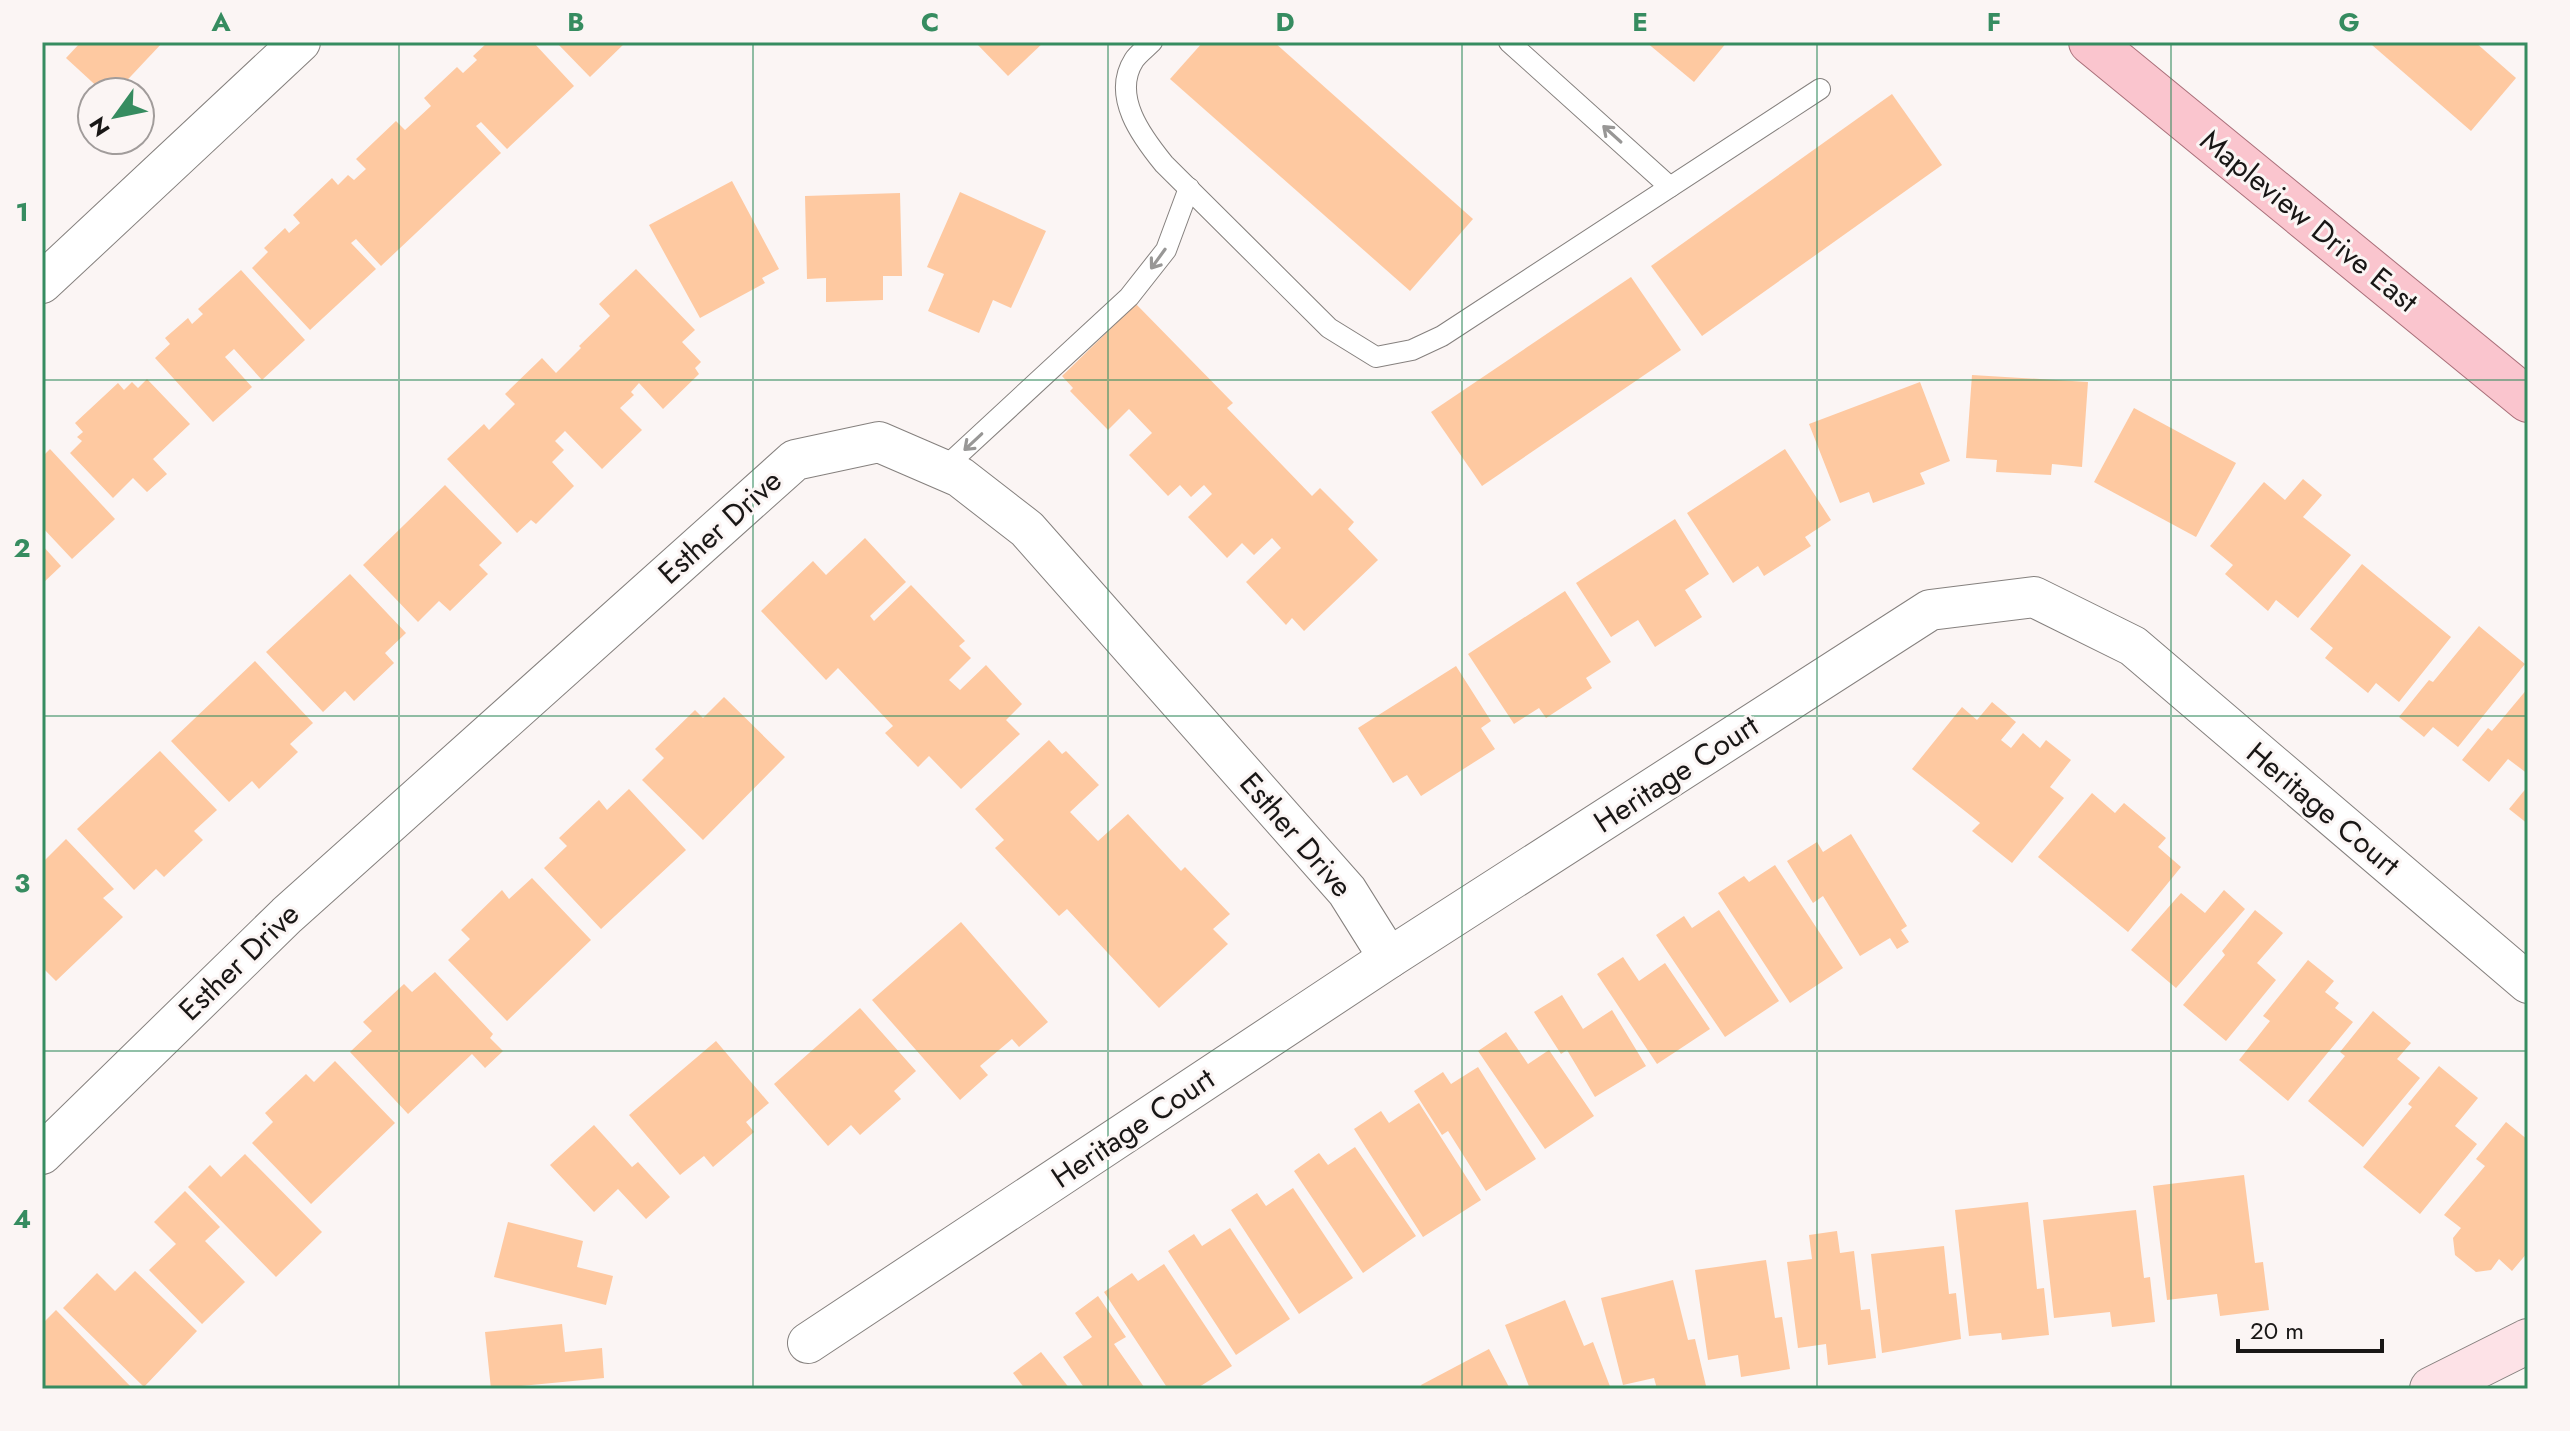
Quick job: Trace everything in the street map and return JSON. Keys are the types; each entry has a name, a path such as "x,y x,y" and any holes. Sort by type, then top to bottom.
{"main road":[{"name":"Mapleview Drive East","path":"2091,42 2528,400"}],"street":[{"path":"42,283 300,42"},
{"name":"Esther Drive","path":"42,1154 287,915 795,460 879,442 960,477 1027,529 1347,891 1389,958"},
{"name":"Heritage Court","path":"808,1343 1389,958 1930,610 2034,597 2133,646 2528,983"},
{"path":"2432,1389 2528,1341"}],"lane":[{"path":"1152,42 1133,61 1125,90 1142,137 1329,328 1376,357 1412,350 1442,336 1820,89"},
{"path":"1509,42 1670,187"},
{"path":"943,469 1129,297 1166,250 1189,188"}],"building":[{"path":"81,42 163,42 131,76 86,76 66,58"},
{"path":"488,42 533,42 574,86 507,149 481,122 476,126 501,153 381,266 356,239 351,243 376,269 310,330 252,268 268,252 264,248 285,228 289,233 300,223 293,215 332,178 338,185 348,175 354,180 366,169 356,159 396,121 405,130 431,106 424,98 457,67 463,73 477,60 473,56"},
{"path":"556,42 626,42 590,77"},
{"path":"975,42 1044,42 1008,76"},
{"path":"1203,42 1274,42 1473,219 1410,291 1170,79"},
{"path":"1646,42 1727,42 1694,82"},
{"path":"2374,42 2475,42 2516,78 2471,131 2372,45"},
{"path":"1892,94 1942,165 1702,336 1651,266"},
{"path":"732,181 779,269 762,278 765,283 700,318 649,225"},
{"path":"960,192 1046,231 1011,308 993,300 979,333 928,311 944,274 927,267"},
{"path":"900,193 902,276 883,276 883,300 826,302 826,278 807,279 805,196"},
{"path":"636,269 695,330 682,342 701,362 695,368 699,374 663,409 639,383 631,392 634,395 620,408 642,430 602,469 565,431 555,441 564,450 552,462 574,486 536,524 531,520 517,533 447,459 484,424 489,430 515,404 505,394 542,358 556,373 581,348 579,346 610,316 599,304"},
{"path":"241,270 305,340 262,380 234,349 225,357 252,387 213,422 155,358 170,344 165,338 188,318 192,324 203,314 198,309"},
{"path":"1631,277 1681,350 1482,486 1431,412"},
{"path":"1136,304 1233,403 1227,408 1312,496 1320,488 1354,522 1348,529 1378,560 1304,631 1292,618 1286,625 1246,582 1281,548 1272,538 1254,555 1242,543 1227,558 1188,517 1212,494 1204,485 1191,497 1180,485 1168,496 1129,455 1152,433 1129,409 1108,430 1070,391 1073,388 1062,376"},
{"path":"1972,375 2088,382 2082,467 2052,464 2051,475 1996,472 1997,460 1966,458"},
{"path":"147,379 190,424 153,459 167,474 147,492 133,478 113,498 70,453 82,441 77,437 83,432 75,423 118,383 124,390 132,382 138,388"},
{"path":"1920,382 1950,461 1920,473 1925,484 1873,503 1869,492 1840,503 1809,424"},
{"path":"2134,408 2236,463 2196,537 2094,482"},
{"path":"50,449 115,519 72,559 42,527 42,457"},
{"path":"1785,449 1831,520 1805,537 1811,546 1764,576 1758,566 1733,583 1687,513"},
{"path":"2303,479 2322,495 2303,517 2351,555 2298,618 2276,600 2268,611 2225,574 2233,565 2210,546 2264,482 2285,500"},
{"path":"445,485 502,543 479,565 488,574 450,611 439,601 418,622 363,565"},
{"path":"1675,519 1709,574 1685,590 1702,617 1655,647 1638,620 1611,637 1576,583"},
{"path":"865,538 906,582 870,616 874,621 911,585 965,641 959,646 971,658 949,680 960,690 986,665 1022,704 1006,720 1020,734 961,789 929,756 918,767 885,733 893,726 838,668 826,680 761,611 813,561 826,575"},
{"path":"42,545 61,566 42,584"},
{"path":"2362,564 2451,637 2399,702 2376,683 2368,693 2325,658 2333,648 2310,629"},
{"path":"350,574 406,633 385,653 394,663 354,701 345,691 323,712 266,652"},
{"path":"1565,591 1611,662 1586,678 1592,688 1546,718 1539,708 1514,724 1468,654"},
{"path":"2479,626 2525,664 2458,747 2433,727 2424,737 2399,717 2429,680 2433,682"},
{"path":"255,661 313,723 290,744 298,752 259,789 252,781 229,802 171,741"},
{"path":"1456,666 1491,721 1481,728 1495,749 1421,796 1407,775 1393,783 1358,728"},
{"path":"2528,688 2528,774 2508,759 2489,782 2462,760 2488,728 2492,731"},
{"path":"724,697 785,757 703,840 642,780 664,758 655,749 695,710 703,718"},
{"path":"1992,702 2016,722 2001,740 2011,748 2023,733 2040,748 2046,740 2071,760 2050,787 2064,798 2012,863 1972,831 1980,823 1912,769 1962,707 1977,720"},
{"path":"1049,740 1062,754 1066,751 1099,785 1070,812 1098,841 1128,814 1181,871 1185,867 1230,914 1213,929 1228,944 1159,1008 1067,909 1059,916 995,848 1004,840 975,809"},
{"path":"160,751 217,810 194,831 203,840 164,877 156,869 134,890 77,829"},
{"path":"2528,786 2528,824 2509,809"},
{"path":"629,789 686,850 601,929 544,868 567,846 559,838 599,800 607,810"},
{"path":"2092,793 2115,813 2124,803 2166,838 2158,847 2181,867 2128,932 2038,857"},
{"path":"1851,834 1907,926 1901,930 1909,942 1897,949 1890,938 1860,956 1823,896 1813,903 1787,861 1817,842 1823,852"},
{"path":"66,839 114,889 103,898 123,917 56,981 42,967 42,863"},
{"path":"1775,865 1843,968 1790,1003 1718,893 1744,876 1749,882"},
{"path":"532,878 591,940 507,1021 448,960 470,939 461,930 502,890 509,899"},
{"path":"2224,890 2245,909 2176,988 2131,950 2181,893 2205,913"},
{"path":"1719,910 1779,1001 1725,1037 1656,935 1684,916 1692,928"},
{"path":"2255,910 2283,933 2257,963 2276,980 2226,1041 2183,1005 2225,955 2222,951"},
{"path":"961,922 1048,1022 1019,1047 1012,1039 980,1066 988,1075 960,1100 872,1000"},
{"path":"1623,957 1639,981 1665,963 1710,1029 1657,1064 1597,974"},
{"path":"2308,960 2334,981 2325,992 2339,1003 2335,1008 2353,1022 2288,1101 2239,1060 2270,1021 2263,1016"},
{"path":"435,972 493,1034 490,1038 503,1051 485,1068 472,1054 408,1114 350,1052 372,1031 363,1022 404,984 412,992"},
{"path":"1562,995 1583,1029 1612,1010 1646,1066 1595,1097 1567,1050 1561,1054 1534,1012"},
{"path":"860,1008 916,1071 894,1091 901,1099 860,1135 851,1125 828,1146 774,1084"},
{"path":"2373,1011 2411,1043 2397,1059 2420,1078 2363,1147 2308,1101 2345,1056 2340,1052"},
{"path":"1506,1032 1528,1064 1549,1050 1594,1116 1545,1149 1478,1051"},
{"path":"716,1041 769,1103 746,1122 754,1132 713,1167 704,1156 680,1175 629,1115"},
{"path":"335,1061 395,1123 311,1204 252,1143 273,1122 265,1113 306,1074 314,1082"},
{"path":"2439,1066 2478,1098 2455,1126 2477,1144 2420,1214 2363,1167 2412,1107 2408,1104"},
{"path":"1478,1067 1536,1159 1486,1191 1448,1131 1442,1135 1414,1091 1443,1072 1451,1084"},
{"path":"1419,1103 1481,1200 1423,1237 1354,1129 1381,1111 1389,1123"},
{"path":"2506,1122 2528,1140 2528,1252 2512,1271 2499,1259 2491,1270 2476,1272 2455,1255 2453,1238 2461,1228 2444,1215 2485,1166 2476,1159"},
{"path":"594,1125 632,1167 638,1162 670,1197 646,1219 618,1189 594,1212 550,1165"},
{"path":"1355,1147 1416,1236 1363,1273 1294,1171 1319,1153 1328,1165"},
{"path":"245,1154 322,1232 276,1277 188,1187 210,1165 221,1177"},
{"path":"2244,1175 2255,1263 2263,1262 2269,1310 2220,1316 2217,1294 2167,1300 2153,1186"},
{"path":"1293,1188 1353,1278 1299,1314 1231,1210 1257,1193 1266,1206"},
{"path":"185,1191 220,1227 205,1241 245,1282 202,1324 149,1270 176,1244 154,1222"},
{"path":"2028,1202 2037,1289 2044,1288 2049,1335 2002,1340 2001,1333 1969,1336 1955,1210"},
{"path":"2136,1210 2144,1278 2150,1277 2155,1322 2112,1327 2110,1312 2054,1318 2043,1220"},
{"path":"508,1222 583,1241 577,1267 613,1276 606,1305 494,1277"},
{"path":"1230,1228 1290,1319 1236,1355 1168,1251 1194,1234 1202,1246"},
{"path":"1837,1231 1840,1253 1854,1251 1861,1310 1870,1309 1876,1358 1828,1365 1826,1344 1798,1348 1787,1262 1812,1259 1809,1235"},
{"path":"1944,1246 1949,1294 1956,1293 1961,1339 1882,1353 1871,1254"},
{"path":"1766,1260 1775,1318 1782,1317 1790,1369 1741,1377 1738,1355 1708,1360 1695,1270"},
{"path":"1164,1264 1232,1366 1196,1389 1168,1389 1104,1292 1132,1273 1138,1281"},
{"path":"135,1271 197,1331 144,1387 63,1308 97,1273 115,1291"},
{"path":"1673,1280 1688,1340 1695,1339 1706,1386 1657,1389 1654,1378 1623,1385 1601,1298"},
{"path":"1098,1296 1126,1337 1114,1344 1144,1387 1141,1389 1085,1389 1063,1357 1092,1337 1075,1313"},
{"path":"1565,1300 1584,1346 1593,1342 1611,1389 1530,1389 1505,1325"},
{"path":"56,1310 133,1389 42,1389 42,1324"},
{"path":"562,1324 565,1352 602,1348 604,1378 491,1389 485,1332"},
{"path":"1489,1349 1510,1389 1423,1389 1421,1385"},
{"path":"1041,1352 1070,1389 1025,1389 1013,1373"}]}
